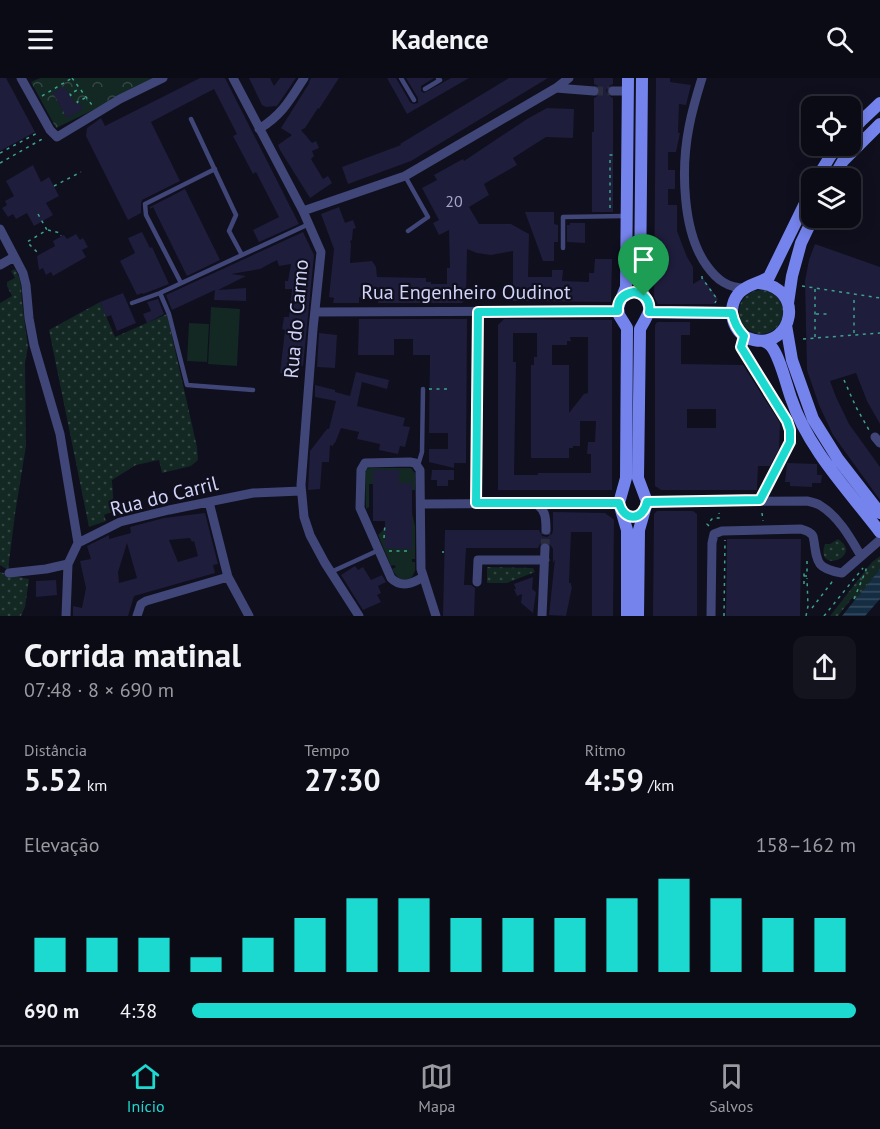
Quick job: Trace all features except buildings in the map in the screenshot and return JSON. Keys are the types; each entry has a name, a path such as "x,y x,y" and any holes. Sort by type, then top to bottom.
{"main road":[{"path":"627,616 627,530 621,502 626,478 627,328 620,315 619,302 626,287 628,78"},
{"path":"638,616 639,530 645,502 638,478 640,329 647,316 649,303 640,287 642,78"},
{"path":"861,121 880,103"},
{"path":"838,168 880,124"},
{"path":"801,212 769,277 745,288 733,303 734,322 744,336 763,340 772,338 786,325 789,318 788,303 792,276 801,243 808,228"},
{"path":"759,283 777,288 788,303"},
{"path":"624,295 634,292 644,296"},
{"path":"620,315 626,322 636,324 647,316 732,313"},
{"path":"786,325 792,360 813,419 876,514 880,532"},
{"path":"763,340 771,346 780,364 803,426 830,468 876,514"},
{"path":"633,488 641,491 645,502 642,513 635,517 629,516 621,502 629,489 633,488"}],"street":[{"path":"21,78 51,133 98,113 120,99 163,78"},
{"name":"Rua do Carmo","path":"233,78 303,212 321,252 301,491 304,518 310,536 359,616"},
{"path":"259,129 271,122 282,111 304,78"},
{"path":"303,212 405,176 556,88 569,78"},
{"path":"583,78 583,90"},
{"path":"702,78 689,129 686,189 688,219 700,257 713,275 734,288 745,288"},
{"path":"556,88 594,91"},
{"path":"613,91 628,91"},
{"path":"0,229 23,273 34,345 60,434 78,543 68,564 66,616"},
{"path":"0,265 15,257"},
{"name":"Rua Engenheiro Oudinot","path":"315,312 620,315"},
{"path":"476,503 478,312"},
{"path":"744,336 741,347 787,421 790,430 790,442 760,500"},
{"path":"423,578 406,585 391,578 360,508 361,470 365,463 410,462 418,465 421,504 421,568 436,616"},
{"name":"Rua do Carril","path":"78,543 120,522 253,493 301,491"},
{"path":"645,502 760,500 807,501 820,504 832,514 861,556"},
{"path":"209,502 228,578 249,616"},
{"path":"421,504 621,502"},
{"path":"535,503 544,511 546,530"},
{"path":"546,516 552,506 557,503"},
{"path":"711,616 714,534 722,531 801,529 813,536 817,560 822,566 842,573 880,540"},
{"path":"542,616 545,549"},
{"path":"477,582 477,560 546,560"},
{"path":"9,573 68,564"},
{"path":"137,616 141,604 146,601 228,578"}],"lane":[{"path":"401,78 414,100"},
{"path":"425,89 440,79"},
{"path":"191,119 236,215 229,231 242,255"},
{"path":"181,283 146,215 145,204 215,170"},
{"path":"405,176 428,217 408,231"},
{"path":"563,248 563,217 627,216"},
{"path":"132,303 160,293 309,224"},
{"path":"160,293 169,314 188,385 253,390"},
{"path":"418,465 422,452 423,388"},
{"path":"331,572 381,551"}],"path":[{"path":"34,101 72,78 98,113"},
{"path":"63,83 66,86"},
{"path":"70,96 80,88"},
{"path":"78,103 86,97"},
{"path":"0,153 39,132 51,133"},
{"path":"0,163 51,133"},
{"path":"613,210 610,210 610,155 615,155"},
{"path":"54,186 81,172"},
{"path":"38,214 47,230"},
{"path":"39,255 27,242 47,230 60,233 62,236"},
{"path":"702,278 717,299 714,304"},
{"path":"801,286 880,298"},
{"path":"815,288 815,338"},
{"path":"854,295 854,335"},
{"path":"815,314 830,314"},
{"path":"803,339 880,333"},
{"path":"844,380 866,425"},
{"path":"423,388 449,389"},
{"path":"707,524 713,518 720,518 719,513"},
{"path":"762,513 763,523"},
{"path":"384,523 381,551 421,551"},
{"path":"724,616 725,537"},
{"path":"806,616 808,606 807,557"},
{"path":"854,599 866,570 865,566"},
{"path":"804,572 806,576 804,585"},
{"path":"824,616 858,574"},
{"path":"812,608 832,582"}],"green space":[{"path":"40,78 159,78 56,128 31,82"},
{"path":"15,269 21,286 28,347 25,363 26,446 8,570 0,565 0,303 12,296 7,282 15,278 11,271"},
{"path":"761,290 776,297 783,312 776,327 761,334 746,327 739,312 746,297"},
{"path":"100,302 115,337 167,314 198,460 191,466 162,473 159,460 136,465 112,480 114,511 104,515 106,521 89,527 49,330"},
{"path":"211,307 240,309 237,366 208,364"},
{"path":"189,323 209,324 207,362 187,361"},
{"path":"370,468 411,468 415,473 415,490 412,490 412,483 399,483 399,470 374,470 373,484 369,484 369,507 366,509 365,472"},
{"path":"412,513 415,526 415,559 412,559 412,562 415,562 415,571 412,577 403,579 398,577 392,569 396,567 391,566 378,535 385,528 385,548 412,548"},
{"path":"838,539 845,546 846,552 843,557 831,561 826,559 825,544"},
{"path":"880,556 880,569 855,600 852,598 838,616 830,616 872,562"},
{"path":"487,567 533,568 535,572 507,583 487,583"},
{"path":"0,572 29,579 25,607 21,616 0,616"}],"water":[{"path":"880,569 880,599 865,616 842,616"}],"tunnel":[{"path":"594,91 613,91"},
{"path":"545,548 546,530"}],"route":[{"path":"634,292 644,296 649,303 649,312 732,313 734,322 744,336 741,347 787,421 790,430 790,442 760,500 647,502 642,513 632,517 622,512 619,503 476,503 478,312 618,311 619,302 624,295 634,292"}]}
